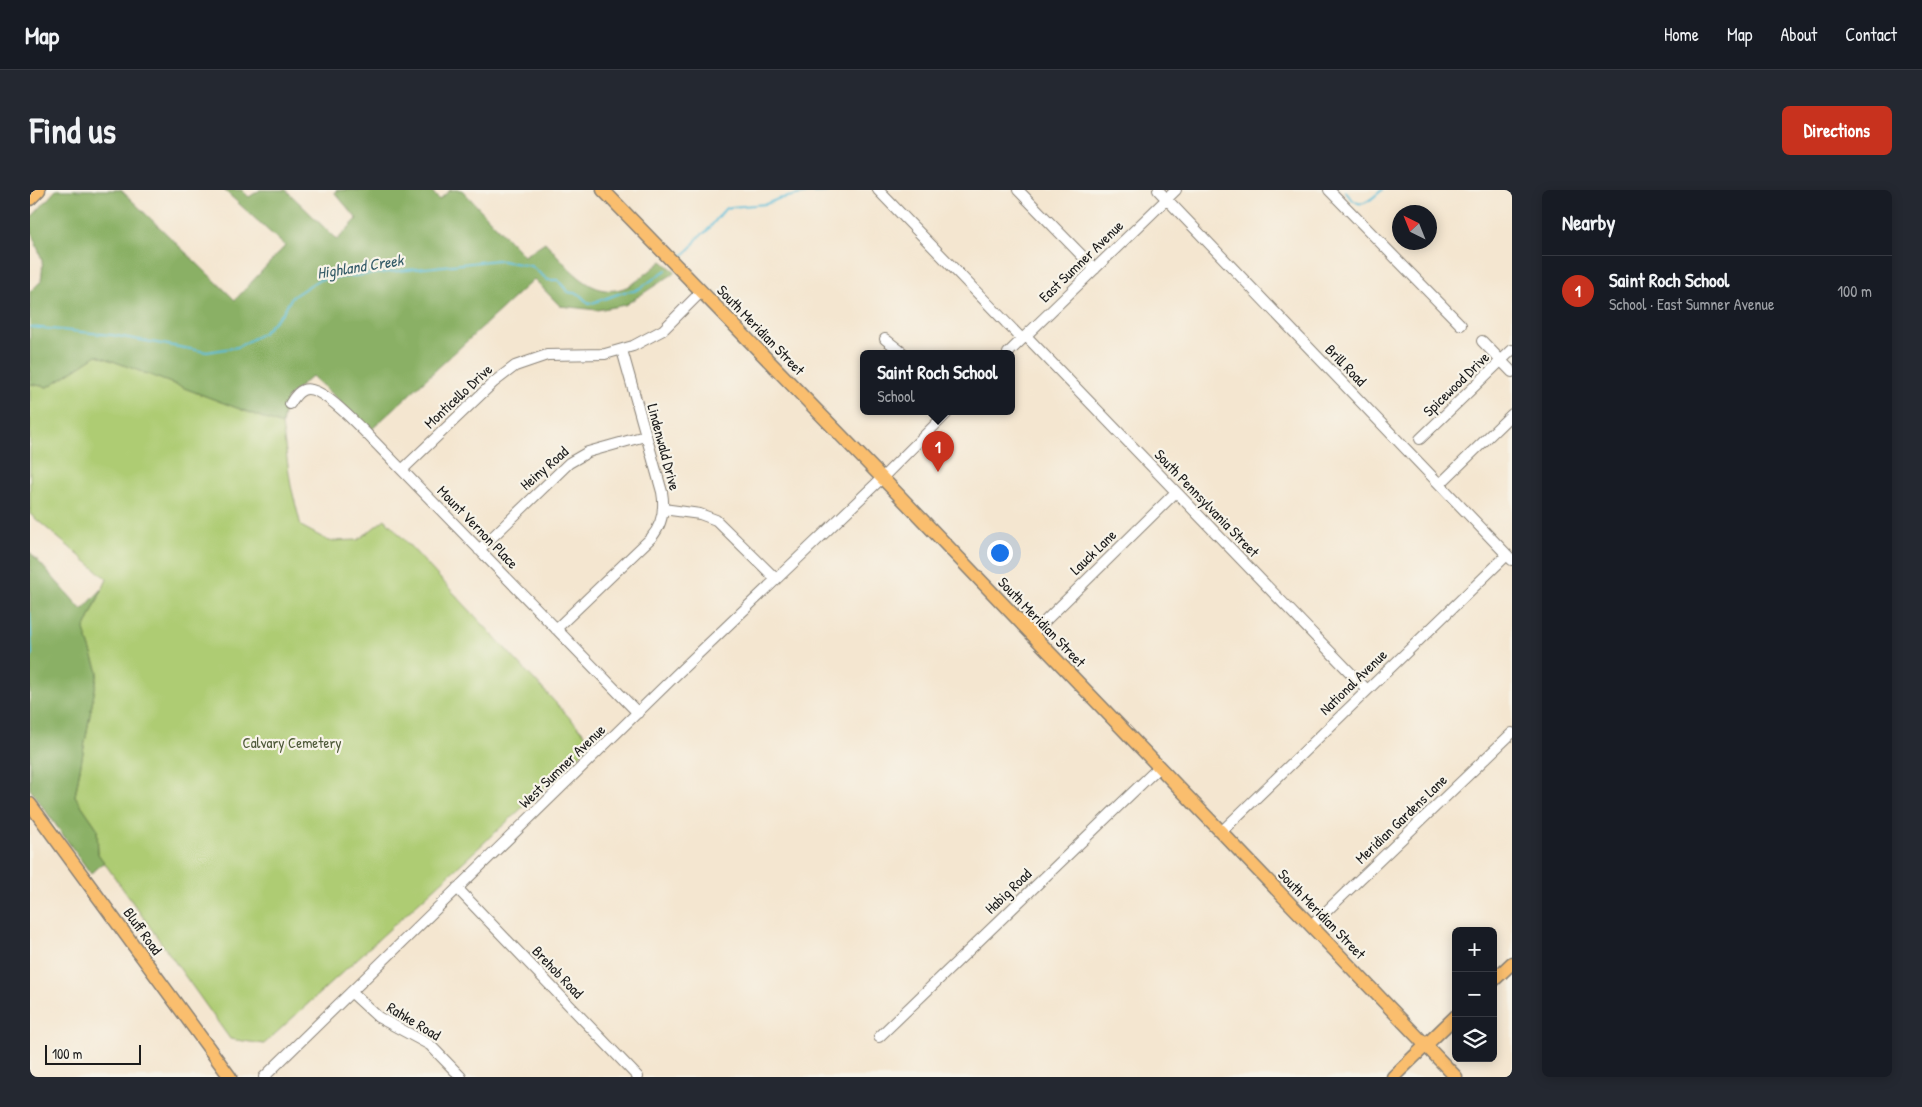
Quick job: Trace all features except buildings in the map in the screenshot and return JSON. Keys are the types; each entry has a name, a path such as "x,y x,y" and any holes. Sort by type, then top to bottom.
{"main road":[{"path":"30,198 39,190"},
{"name":"South Meridian Street","path":"603,190 1456,1077"},
{"name":"Bluff Road","path":"30,804 230,1077"},
{"path":"1497,978 1510,969"},
{"path":"1393,1077 1455,1017"}],"street":[{"name":"South Pennsylvania Street","path":"878,190 1176,492 1367,690"},
{"path":"1018,190 1095,269"},
{"name":"Brill Road","path":"1158,190 1509,557"},
{"name":"East Sumner Avenue","path":"1011,350 1176,190"},
{"path":"1329,190 1461,325"},
{"name":"Monticello Drive","path":"402,470 494,382 516,366 529,360 552,354 605,354 645,341 662,330 701,292"},
{"path":"885,338 899,350"},
{"path":"1482,341 1512,372"},
{"name":"Lindenwald Drive","path":"556,630 651,538 658,528 663,509 662,492 622,350"},
{"name":"Spicewood Drive","path":"1420,439 1512,350"},
{"name":"Mount Vernon Place","path":"290,404 294,397 302,390 318,390 364,431 638,713"},
{"path":"1440,484 1512,414"},
{"path":"882,478 945,415"},
{"name":"Heiny Road","path":"479,550 569,463 588,452 646,436"},
{"name":"West Sumner Avenue","path":"264,1077 882,478"},
{"name":"Lauck Lane","path":"1032,634 1176,492"},
{"path":"663,509 700,514 716,520 776,579"},
{"name":"National Avenue","path":"1221,832 1367,690 1509,557"},
{"name":"Meridian Gardens Lane","path":"1311,926 1512,733"},
{"name":"Habig Road","path":"879,1037 1159,767"},
{"name":"Brehob Road","path":"457,888 638,1077"},
{"name":"Rahke Road","path":"351,992 378,1017 430,1045 461,1077"}],"green space":[{"path":"56,190 121,190 235,300 285,246 224,190 242,190 249,197 260,190 286,190 337,240 357,219 335,193 336,190 431,190 439,200 450,190 462,190 524,256 545,242 573,272 595,287 607,290 620,289 634,283 662,261 676,272 625,305 597,310 560,306 534,279 371,430 312,376 287,398 282,425 97,355 48,387 30,384 30,292 41,281 42,261 31,230 30,219"},
{"name":"Calvary Cemetery","path":"97,355 282,425 291,486 301,526 329,541 358,540 385,519 593,743 264,1044 230,1039 98,854 97,828 75,796 98,672 84,630 107,579 30,514 30,384 48,387"},
{"path":"30,552 82,610 102,589 84,630 98,672 75,796 97,828 98,854 104,862 91,874 30,789"}],"waterway":[{"name":"Highland Creek","path":"1345,191 1355,202 1363,203 1372,199 1382,190"},
{"name":"Highland Creek","path":"679,259 691,248 699,236 706,232 725,209 766,204 778,199 807,193 828,192"},
{"name":"Highland Creek","path":"30,327 112,335 207,352 238,347 263,333 283,312 292,297 318,280 497,260 531,266 548,280 558,280 568,292 579,294 589,304 624,292 634,291 666,270"},
{"name":"Highland Creek","path":"30,613 32,654 30,662"}],"place":[{"name":"Saint Roch School","path":"938,472"}]}
